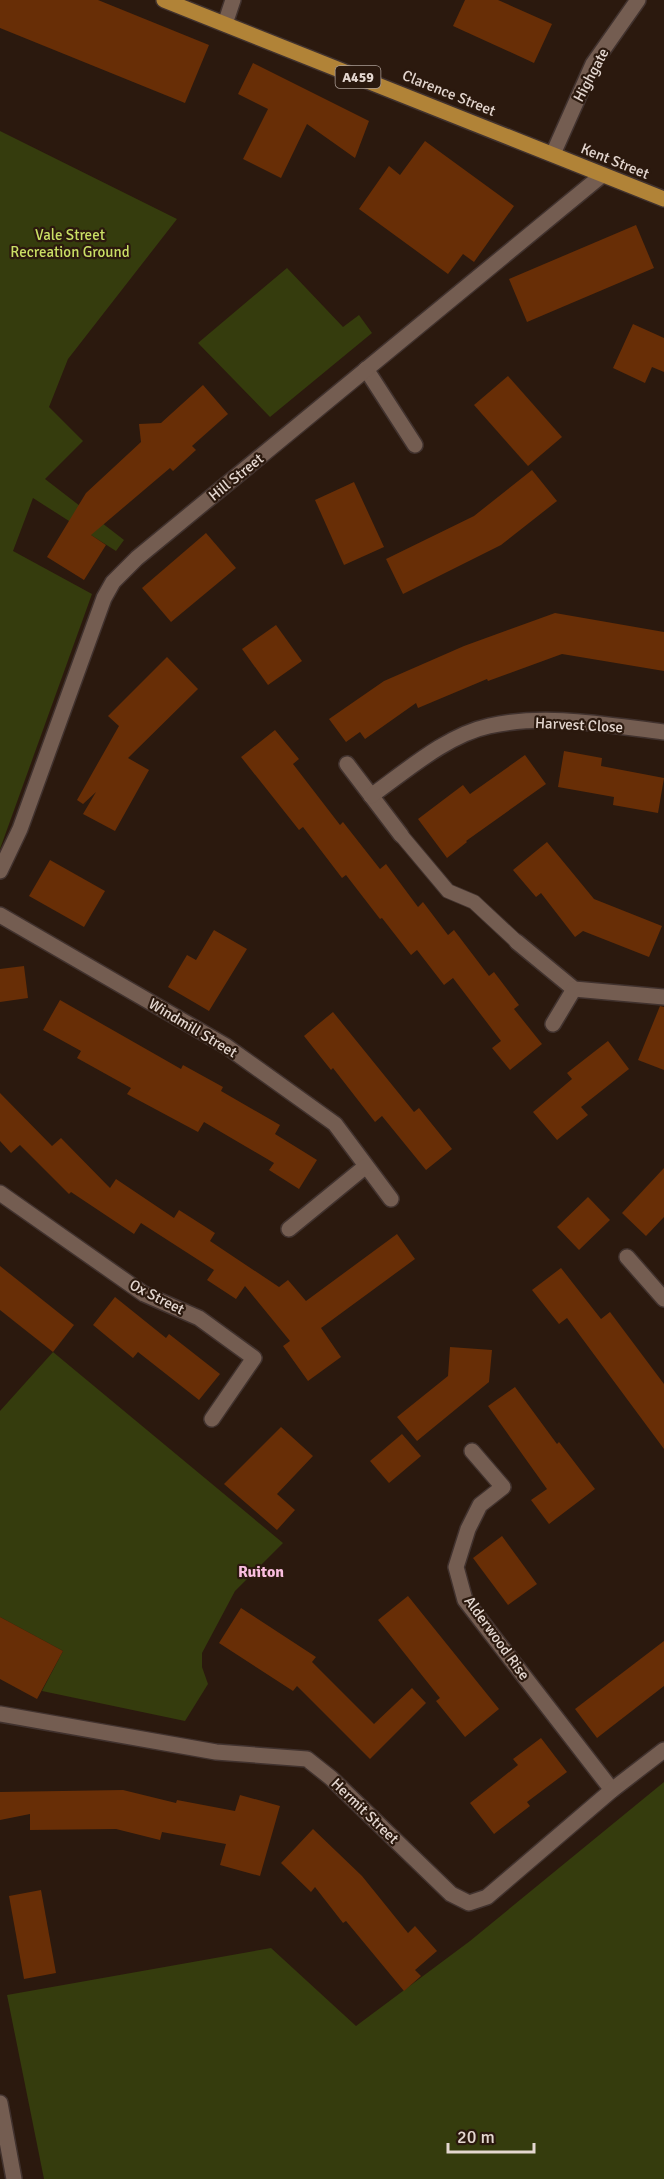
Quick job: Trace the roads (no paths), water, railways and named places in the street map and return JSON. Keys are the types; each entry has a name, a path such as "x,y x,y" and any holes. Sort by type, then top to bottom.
{"main road":[{"name":"Clarence Street","path":"164,0 553,154"},
{"name":"Kent Street","path":"553,154 601,176 664,199"}],"street":[{"path":"225,24 233,0"},
{"name":"Highgate","path":"553,154 593,64 638,0"},
{"name":"Hill Street","path":"0,871 20,829 104,598 112,582 137,558 601,176"},
{"path":"366,369 414,445"},
{"name":"Harvest Close","path":"371,796 438,748 488,726 548,721 664,732"},
{"path":"347,764 401,835"},
{"name":"Windmill Street","path":"0,915 226,1046 335,1124 391,1199"},
{"path":"517,942 574,989 664,997"},
{"path":"553,1024 574,989"},
{"path":"290,1229 366,1166"},
{"name":"Ox Street","path":"0,1193 144,1294 199,1318 254,1358 212,1419"},
{"path":"627,1257 662,1292"},
{"name":"Alderwood Rise","path":"472,1451 503,1487 480,1505 468,1529 456,1567 465,1600 612,1790"},
{"name":"Hermit Street","path":"0,1714 216,1752 307,1759 331,1778 451,1894 469,1903 487,1897 612,1790 664,1750"},
{"path":"0,2103 14,2179"}],"lane":[{"path":"401,835 448,891 474,902 517,942"}],"district":[{"name":"Ruiton","path":"261,1572"}],"park label":[{"name":"Vale Street Recreation Ground","path":"70,244"}]}
